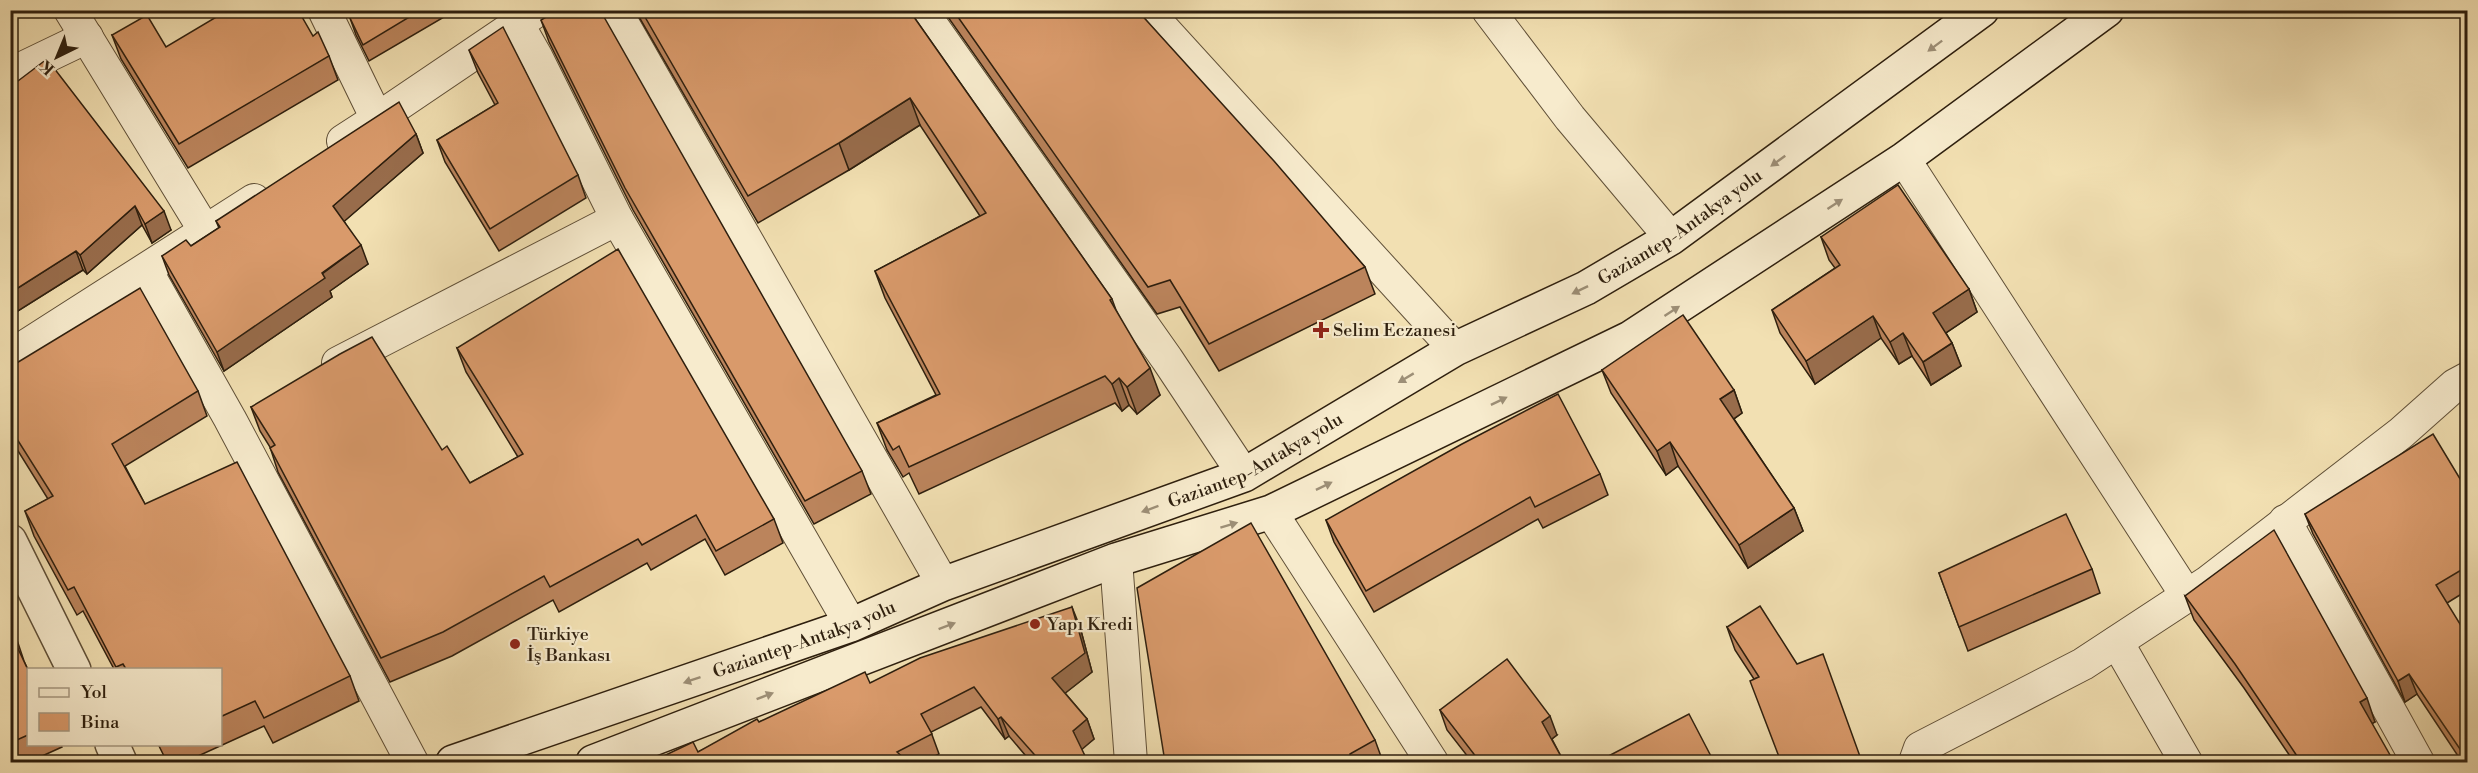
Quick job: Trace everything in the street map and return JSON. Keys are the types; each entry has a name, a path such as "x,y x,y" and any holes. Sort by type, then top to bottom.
{"main road":[{"name":"Gaziantep-Antakya yolu","path":"453,762 851,625 943,584 1244,475 1455,349 1586,288 1671,238 1982,10"},
{"name":"Gaziantep-Antakya yolu","path":"593,762 1116,560 1271,512 1630,338 1904,159 2107,10"},
{"path":"10,541 74,668"},
{"path":"113,746 120,762"}],"street":[{"path":"70,10 205,231"},
{"path":"324,10 377,119"},
{"path":"615,10 943,584"},
{"path":"921,10 1167,359 1244,475"},
{"path":"1146,10 1455,349"},
{"path":"1488,10 1570,118 1671,238"},
{"path":"320,156 528,17 537,58 617,219 851,625"},
{"path":"10,74 87,38"},
{"path":"1904,159 2187,596"},
{"path":"10,356 147,270 282,181"},
{"path":"314,375 617,219"},
{"path":"147,270 241,413 412,762"},
{"path":"1915,762 1920,748 2083,664 2187,596 2401,433 2463,390"},
{"path":"1271,512 1431,762"},
{"path":"2285,521 2418,762"},
{"path":"1116,560 1124,758"},
{"path":"2117,642 2186,762"}],"building":[{"path":"228,10 298,10 313,36 318,32 329,56 179,144 112,35 147,15 166,47"},
{"path":"360,10 421,10 363,45 350,18"},
{"path":"558,10 600,10 862,471 805,501 625,188 541,20"},
{"path":"641,10 909,10 1112,299 1110,300 1150,368 1127,387 1119,378 1112,384 1105,376 909,467 899,446 893,450 877,423 940,394 875,271 986,213 910,98 748,196"},
{"path":"953,10 1137,10 1274,161 1365,267 1209,344 1170,280 1148,287"},
{"path":"503,27 578,175 490,229 437,140 498,103 469,50"},
{"path":"47,59 164,211 145,224 135,206 80,255 76,251 10,293 10,87"},
{"path":"399,102 416,134 333,206 361,245 322,273 325,278 217,352 162,256 186,240 191,246 220,227 216,221"},
{"path":"1898,185 1969,289 1933,313 1952,343 1923,362 1903,333 1890,342 1873,316 1806,361 1772,310 1840,265 1821,237"},
{"path":"618,249 774,519 716,551 696,515 642,545 638,539 550,587 544,576 443,632 381,658 270,448 275,445 251,407 372,337 442,450 447,446 470,483 523,454 457,348"},
{"path":"140,288 198,391 112,444 145,504 237,462 350,676 264,718 255,701 222,716 222,668 125,668 123,664 116,667 74,587 68,590 25,511 53,496 10,428 10,367"},
{"path":"1683,315 1734,390 1720,399 1794,508 1739,545 1670,442 1657,451 1602,370"},
{"path":"1558,394 1600,474 1535,507 1530,497 1366,591 1326,520 1462,444"},
{"path":"2433,434 2468,492 2468,566 2436,585 2468,637 2468,749 2462,752 2409,674 2398,681 2305,514"},
{"path":"2066,514 2092,569 1959,627 1939,573"},
{"path":"1251,523 1375,740 1350,754 1351,762 1165,762 1137,588"},
{"path":"2274,530 2367,698 2360,702 2394,762 2295,762 2299,759 2235,664 2185,596"},
{"path":"1760,606 1797,664 1823,654 1862,762 1781,762 1750,681 1759,677 1727,627"},
{"path":"1072,607 1085,653 1052,678 1087,719 1073,731 1088,762 1041,762 1001,717 998,719 974,687 921,714 932,734 897,752 908,762 651,762 693,742 698,752 757,719 759,722 865,672 870,683 920,658"},
{"path":"10,628 16,637 13,638 27,668 27,735 10,743"},
{"path":"1507,659 1550,716 1542,722 1564,762 1480,762 1440,710"},
{"path":"1689,714 1714,762 1597,762"}],"place":[{"name":"Selim Eczanesi","path":"1321,330"},
{"name":"Yapı Kredi","path":"1035,624"},
{"name":"Türkiye İş Bankası","path":"515,644"}]}
